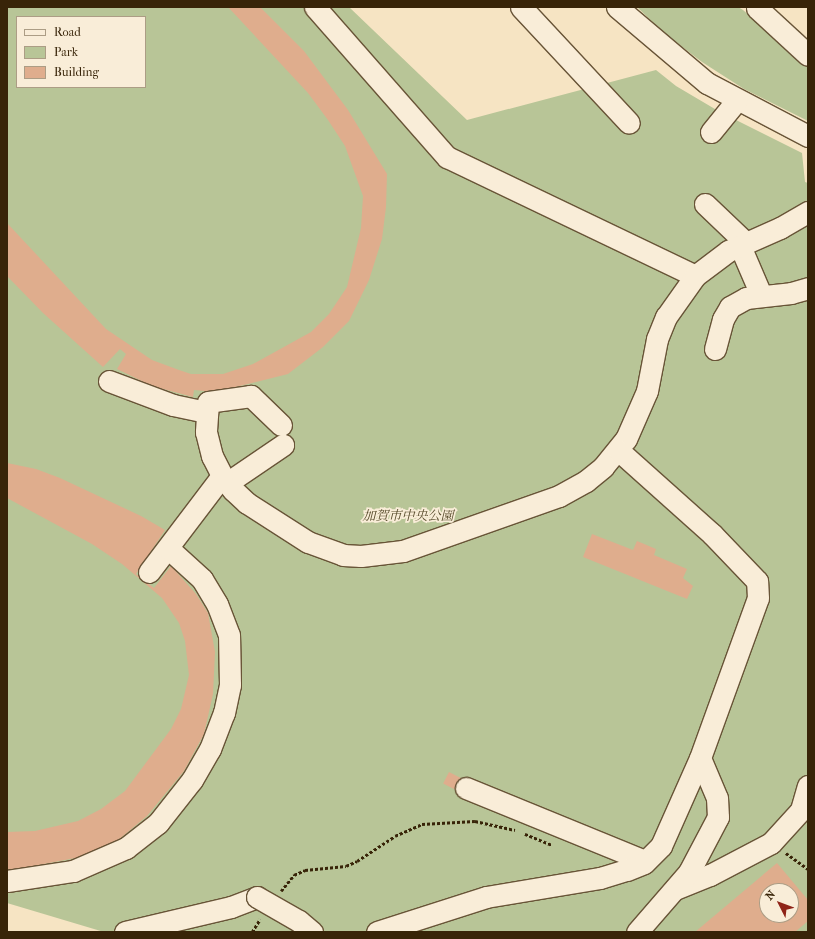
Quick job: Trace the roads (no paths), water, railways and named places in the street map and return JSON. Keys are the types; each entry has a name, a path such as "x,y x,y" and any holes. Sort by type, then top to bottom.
{"street":[{"path":"315,7 447,157 696,276"},
{"path":"521,7 629,123"},
{"path":"617,7 676,59 707,83 808,136"},
{"path":"767,11 808,55"},
{"path":"711,132 738,100"},
{"path":"705,204 743,245 761,294"},
{"path":"208,407 206,432 212,456 225,479 247,503 308,542 343,555 361,556 403,551 559,496 586,481 618,450 635,422 647,391 657,339 666,317 696,276 714,260 808,212"},
{"path":"715,348 722,319 730,307 746,298 761,294 792,294 808,288"},
{"path":"110,382 173,405 208,407 251,396 282,435 225,479 149,572"},
{"path":"378,932 486,897 600,878 627,870 646,861 661,846 700,758 758,598 757,581 712,534 618,450"},
{"path":"7,881 73,871 126,848 158,823 192,780 210,749 224,713 230,685 229,635 217,604 202,579 169,549"},
{"path":"637,932 689,872 718,817 717,798 700,758"},
{"path":"675,889 710,875 771,843 801,810 808,786"},
{"path":"466,788 646,861"},
{"path":"125,932 231,907 266,902 299,921 312,932"}],"park label":[{"name":"加賀市中央公園","path":"408,516"}]}
